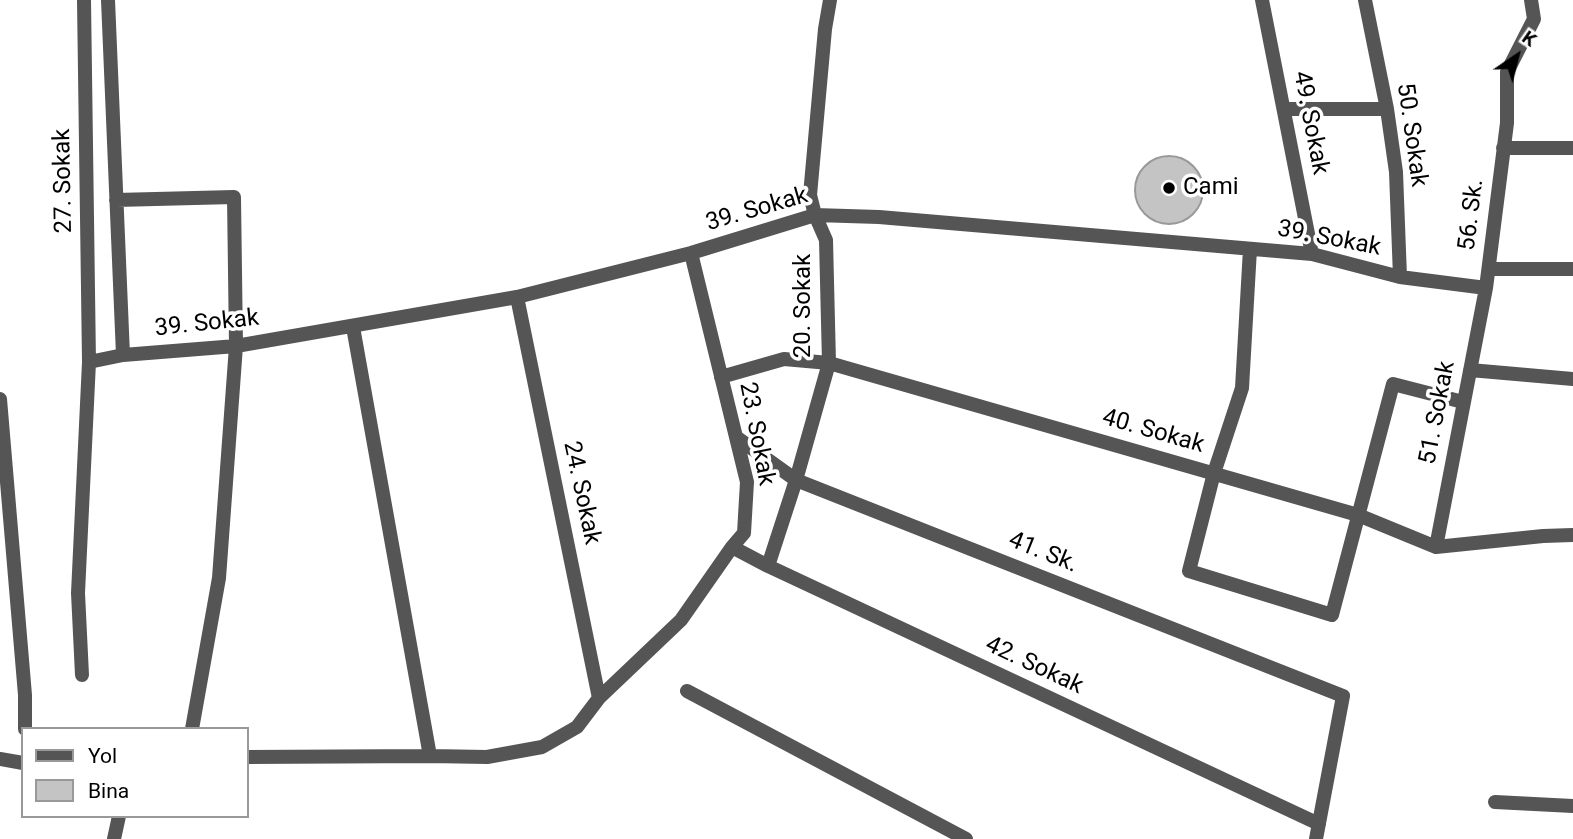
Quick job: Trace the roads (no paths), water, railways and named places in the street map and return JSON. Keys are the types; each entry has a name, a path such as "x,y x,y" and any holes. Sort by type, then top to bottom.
{"street":[{"name":"27. Sokak","path":"82,675 78,593 89,362 84,0"},
{"path":"108,0 123,355"},
{"name":"20. Sokak","path":"768,566 829,363 826,240 810,195 830,0"},
{"name":"49. Sokak","path":"1262,0 1312,254"},
{"name":"50. Sokak","path":"1365,0 1387,109 1396,172 1400,277"},
{"name":"56. Sk.","path":"1486,288 1507,123 1507,72 1534,19 1531,0"},
{"path":"1284,109 1387,109"},
{"name":"56. Sk.","path":"1503,148 1573,148"},
{"path":"117,200 234,197 236,346 219,578 192,727"},
{"name":"39. Sokak","path":"89,362 123,355 236,346 517,297 691,253 815,215 893,218 1312,254 1400,277 1486,288"},
{"path":"1250,249 1242,388 1214,473 1189,571 1332,615 1393,384 1464,402"},
{"name":"23. Sokak","path":"248,757 487,757 541,747 577,727 599,698 681,620 744,533 747,482 691,253"},
{"path":"1489,269 1573,269"},
{"name":"51. Sokak","path":"1436,547 1486,288"},
{"name":"24. Sokak","path":"517,297 599,698"},
{"path":"353,327 430,755"},
{"name":"40. Sokak","path":"721,377 784,359 829,363 1358,515 1436,547 1573,534"},
{"path":"1470,370 1573,379"},
{"path":"0,399 25,695 25,727"},
{"name":"41. Sk.","path":"736,437 796,480 1343,696 1317,832"},
{"name":"42. Sokak","path":"732,547 1317,832"},
{"path":"687,691 966,839"},
{"path":"0,759 21,763"},
{"path":"1495,802 1573,806"},
{"path":"114,839 119,818"}],"place":[{"name":"Cami","path":"1169,188"}]}
